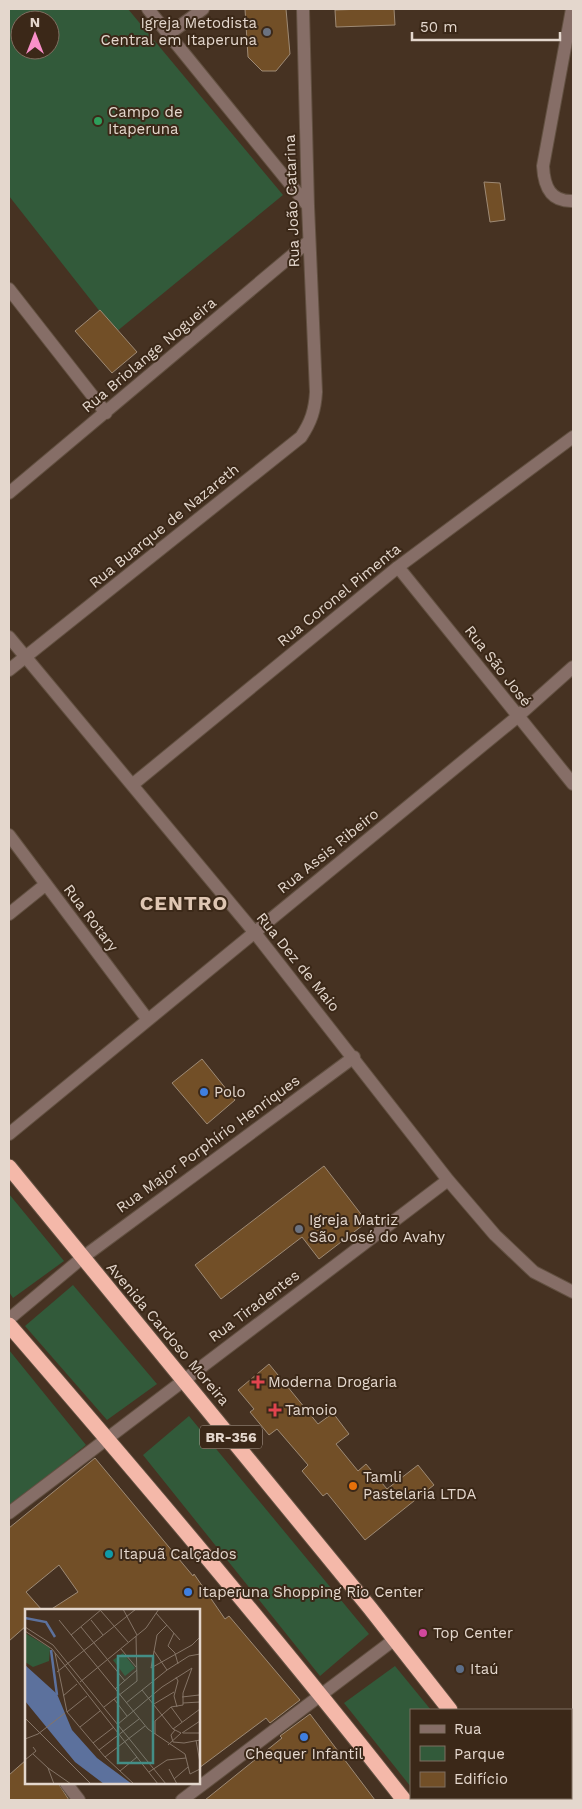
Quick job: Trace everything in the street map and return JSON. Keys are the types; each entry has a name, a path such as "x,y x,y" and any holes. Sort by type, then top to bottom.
{"highway":[{"name":"Avenida Cardoso Moreira","path":"9,1167 395,1639 449,1709"},
{"path":"9,1325 107,1438 320,1694 404,1800"}],"street":[{"path":"148,9 308,206"},
{"path":"169,34 203,9"},
{"name":"Rua João Catarina","path":"303,9 309,241 316,392"},
{"path":"572,9 543,166 544,180 549,193 558,199 573,201"},
{"name":"Rua Briolange Nogueira","path":"9,493 309,241"},
{"path":"9,289 106,413"},
{"name":"Rua Buarque de Nazareth","path":"9,670 301,437 315,412 316,392"},
{"name":"Rua Coronel Pimenta","path":"132,785 398,567 573,437"},
{"name":"Rua São José","path":"398,567 573,784"},
{"name":"Rua Dez de Maio","path":"9,637 255,933 354,1057 448,1180 494,1235 534,1272 573,1292"},
{"name":"Rua Assis Ribeiro","path":"9,1134 518,717 573,667"},
{"name":"Rua Rotary","path":"9,835 148,1020"},
{"path":"9,914 45,885"},
{"name":"Rua Major Porphírio Henriques","path":"82,1258 354,1057"},
{"name":"Rua Tiradentes","path":"9,1513 183,1379 448,1180"},
{"path":"9,1319 82,1258"},
{"path":"182,1800 395,1639"},
{"path":"67,1784 78,1800"}],"green space":[{"name":"Campo de Itaperuna","path":"9,9 128,9 283,195 116,332 9,196"},
{"path":"9,1194 64,1261 13,1298 9,1292"},
{"path":"73,1285 157,1384 107,1420 25,1326"},
{"path":"9,1350 86,1445 9,1507"},
{"path":"189,1416 369,1634 320,1676 143,1455"},
{"path":"395,1666 430,1709 410,1709 410,1786 344,1703"},
{"path":"420,1799 503,1800 421,1800"}],"building":[{"name":"Igreja Metodista Central em Itaperuna","path":"245,9 286,9 290,54 276,71 262,71 248,57"},
{"path":"394,9 395,25 336,27 335,10"},
{"path":"484,182 500,183 505,220 490,222"},
{"path":"100,310 137,352 112,373 75,331"},
{"name":"Polo","path":"202,1059 235,1100 207,1124 172,1083"},
{"name":"Igreja Matriz São José do Avahy","path":"324,1166 367,1222 319,1259 302,1237 221,1299 195,1265"},
{"path":"269,1364 318,1424 333,1413 349,1434 336,1444 358,1471 366,1464 387,1489 418,1465 434,1485 365,1540 327,1493 323,1496 302,1471 308,1465 277,1429 269,1435 250,1412 254,1409 238,1390"},
{"path":"95,1458 193,1576 194,1574 225,1619 229,1616 300,1700 270,1723 266,1718 200,1767 200,1609 52,1609 78,1592 59,1565 26,1592 41,1609 25,1609 25,1627 9,1641 9,1528"},
{"name":"Chequer Infantil","path":"310,1714 375,1800 205,1800 282,1738 280,1736"},
{"path":"25,1761 25,1784 59,1784 69,1800 9,1800 9,1775"}],"place":[{"name":"Igreja Metodista Central em Itaperuna","path":"267,32"},
{"name":"Campo de Itaperuna","path":"98,121"},
{"name":"Polo","path":"204,1092"},
{"name":"Igreja Matriz São José do Avahy","path":"299,1229"},
{"name":"Moderna Drogaria","path":"258,1382"},
{"name":"Tamoio","path":"275,1410"},
{"name":"Tamli Pastelaria LTDA","path":"353,1486"},
{"name":"Itapuã Calçados","path":"109,1554"},
{"name":"Itaperuna Shopping Rio Center","path":"188,1592"},
{"name":"Top Center","path":"423,1633"},
{"name":"Itaú","path":"460,1669"},
{"name":"Chequer Infantil","path":"304,1737"}],"district":[{"name":"CENTRO","path":"184,903"}]}
